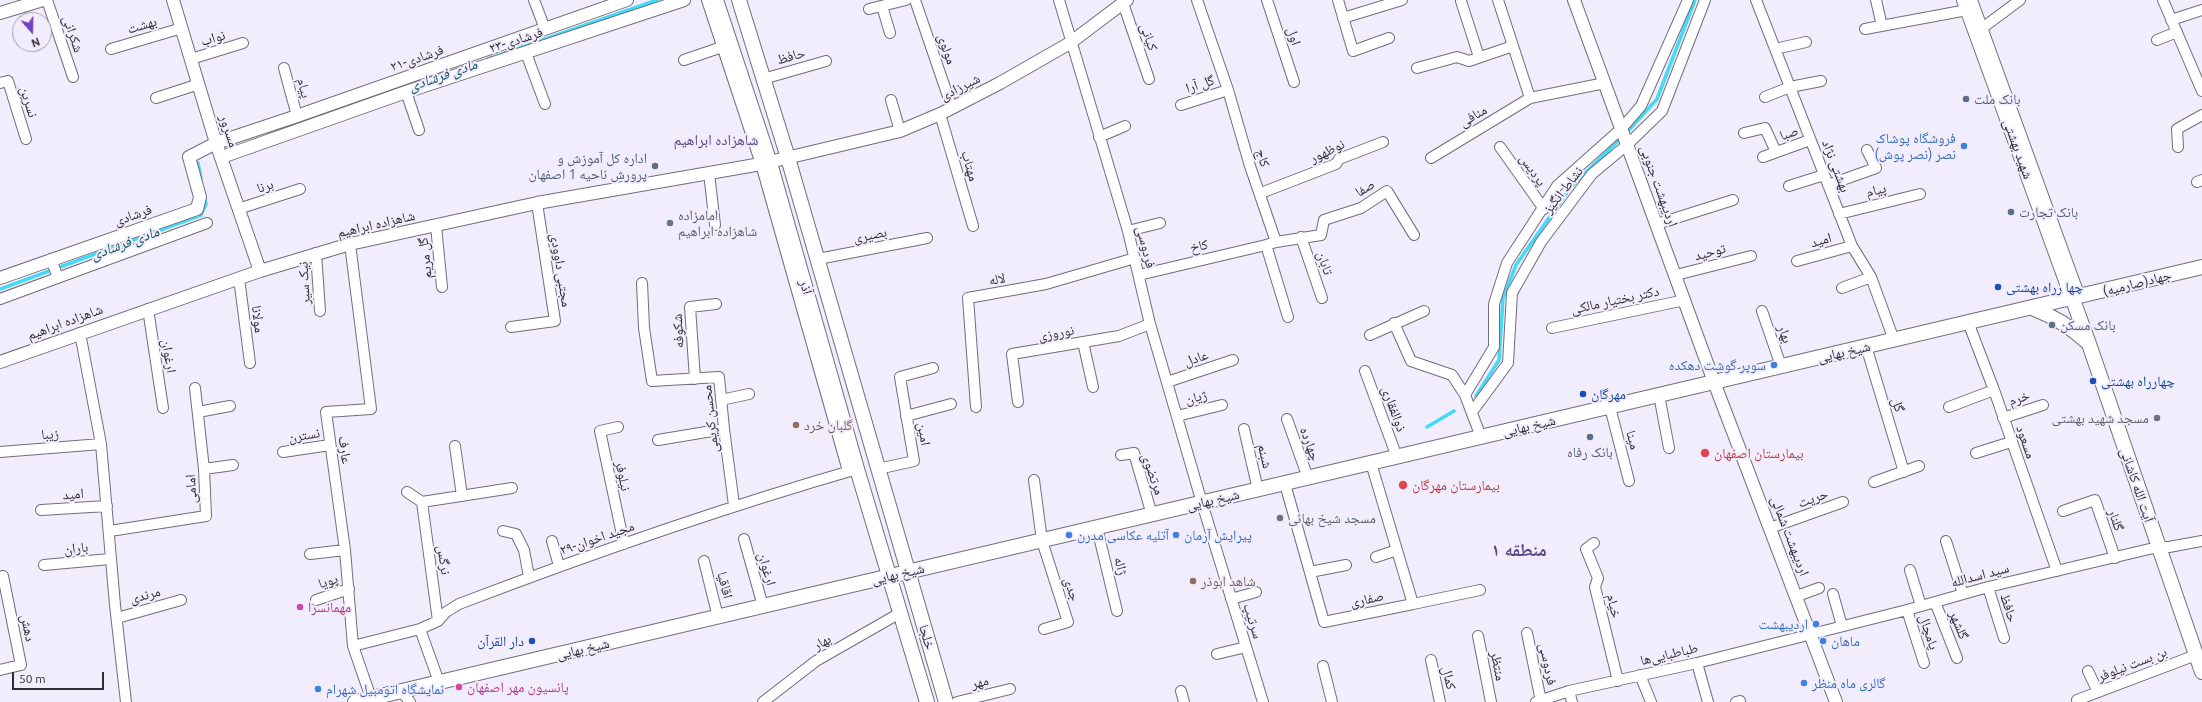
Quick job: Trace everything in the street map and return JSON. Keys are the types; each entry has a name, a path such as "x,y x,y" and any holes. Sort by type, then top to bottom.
{"main road":[{"name":"آذر","path":"716,0 742,92 766,163 852,470 889,577"},
{"name":"آذر","path":"739,0 818,259 908,572"},
{"name":"شهید بهشتی","path":"1968,3 2074,292"},
{"name":"جهاد(صارمیه)","path":"2074,292 2202,267"},
{"name":"شیخ بهایی","path":"355,702 371,698 405,697 438,682 2032,308 2074,292"},
{"name":"آیت الله کاشانی","path":"2074,292 2089,344 2202,672"},
{"path":"2032,308 2055,319 2075,332 2089,344"},
{"name":"خلجا","path":"908,572 946,702"},
{"name":"خلجا","path":"889,577 927,702"},
{"path":"914,659 932,653"}],"street":[{"path":"0,14 42,0"},
{"name":"شکرانی","path":"47,0 73,77"},
{"name":"مسرور","path":"173,0 192,59 216,143 260,271"},
{"path":"534,0 545,29"},
{"name":"۲۱-فرشادی","path":"216,143 627,0"},
{"name":"۲۳-فرشادی","path":"222,158 406,92 684,0"},
{"name":"آذر","path":"707,0 722,47 742,92"},
{"path":"868,9 906,0"},
{"name":"مولوی","path":"915,0 952,108"},
{"name":"فردوسی","path":"1059,0 1070,43 1128,231 1150,324 1202,503"},
{"name":"کاج","path":"1197,0 1228,90 1250,166 1261,193 1276,242"},
{"name":"اول","path":"1267,0 1294,82"},
{"path":"1338,0 1353,51 1389,38"},
{"path":"1343,18 1402,0"},
{"path":"1498,0 1530,98"},
{"name":"اردیبهشت جنوبی","path":"1574,0 1714,382"},
{"name":"نشاط انگیز","path":"1465,395 1494,347 1494,304 1507,263 1558,186 1622,128 1640,106 1688,0"},
{"name":"نشاط انگیز","path":"1472,412 1508,363 1512,293 1541,242 1592,174 1628,144 1662,111 1705,0"},
{"name":"بهشتی نژاد","path":"1756,0 1839,214 1852,246 1871,276 1894,340"},
{"path":"1876,0 1882,26"},
{"path":"1979,31 2020,0"},
{"path":"2163,0 2202,91"},
{"name":"شیرزادی","path":"766,163 900,131 940,114 1000,84 1070,43 1125,1"},
{"name":"کیانی","path":"1125,1 1148,79"},
{"path":"1462,2 1479,57"},
{"path":"1865,29 1882,26 1968,3"},
{"path":"882,6 890,34"},
{"path":"2171,20 2202,10"},
{"name":"بهشت","path":"111,49 182,28"},
{"path":"2157,40 2177,32"},
{"path":"1775,49 1806,42"},
{"name":"نواب","path":"192,59 243,43"},
{"path":"1417,68 1457,57 1469,61 1512,46"},
{"path":"684,60 722,47"},
{"path":"526,52 544,104"},
{"name":"حافظ","path":"763,79 826,61"},
{"name":"پیام","path":"284,68 297,116"},
{"name":"نسرین","path":"0,83 8,81 26,139"},
{"path":"1765,97 1790,87 1821,81"},
{"name":"منافی","path":"1431,158 1530,98 1605,83"},
{"path":"156,98 199,84"},
{"name":"گل آرا","path":"1181,105 1228,90"},
{"path":"406,92 419,130"},
{"path":"891,100 900,131"},
{"name":"مهتاب","path":"940,114 973,226"},
{"path":"2178,147 2177,129 2202,115"},
{"path":"1099,137 1125,126"},
{"name":"صبا","path":"1744,133 1765,128 1776,152"},
{"name":"صبا","path":"1763,157 1810,140"},
{"name":"نوظهور","path":"1261,193 1336,164 1339,159 1383,142"},
{"name":"فرشادی","path":"0,278 197,209 200,197 189,157 216,143"},
{"name":"پردیس","path":"1500,147 1544,209"},
{"path":"1828,185 1876,168 1867,150"},
{"name":"شاهزاده ابراهیم","path":"0,362 239,278 316,253 350,244 537,203 766,163"},
{"path":"709,173 715,225"},
{"path":"1789,186 1824,175"},
{"name":"برنا","path":"238,209 300,189"},
{"name":"صفا","path":"1301,237 1321,235 1324,220 1355,210 1386,191 1414,235"},
{"name":"پیام","path":"1839,214 1920,194"},
{"path":"1657,224 1733,200"},
{"name":"مجتبی داوودی","path":"511,327 555,321 537,203"},
{"path":"0,299 208,224"},
{"path":"1128,231 1160,224"},
{"name":"گل مریم","path":"436,226 442,287"},
{"path":"1288,317 1266,245 1301,237"},
{"name":"تابان","path":"1301,237 1322,298"},
{"name":"بصیری","path":"818,259 927,238"},
{"name":"عارف","path":"350,244 371,409 326,412 345,550 353,646 371,698"},
{"name":"کاخ","path":"1139,275 1266,245"},
{"name":"امید","path":"1797,261 1852,246"},
{"name":"نیک سیر","path":"316,253 320,311"},
{"name":"توحید","path":"1676,276 1751,256"},
{"name":"لاله","path":"976,406 968,298 1046,284 1134,258"},
{"path":"51,259 58,278"},
{"path":"1842,288 1871,276"},
{"name":"مولانا","path":"239,278 250,363"},
{"name":"محسن کریمی","path":"642,283 644,328 652,381 719,377 734,505"},
{"name":"دکتر بختیار مالکی","path":"1552,328 1685,300"},
{"name":"شکوفه","path":"695,379 690,307 716,304"},
{"name":"ارغوان","path":"148,309 163,408"},
{"path":"1370,335 1394,323 1424,311"},
{"name":"بهار","path":"1762,311 1781,366"},
{"name":"مسعود","path":"1968,322 1994,390 2057,571"},
{"path":"1394,323 1412,361 1452,375 1465,395 1481,437"},
{"name":"نوروزی","path":"1018,402 1012,354 1120,336 1150,324"},
{"path":"80,333 101,444 110,531 110,559 126,702"},
{"path":"1083,342 1093,387"},
{"name":"گل","path":"1866,346 1904,472"},
{"name":"عادل","path":"1167,382 1233,360"},
{"name":"امین","path":"878,469 914,460 900,377 932,368"},
{"name":"ذوالفقاری","path":"1366,371 1397,457"},
{"name":"اردیبهشت شمالی","path":"1714,382 1797,596 1809,634 1836,702"},
{"name":"امامی","path":"110,531 206,516 204,469 195,388"},
{"path":"1949,407 1994,390"},
{"path":"721,400 749,394"},
{"path":"1659,395 1670,448"},
{"path":"906,416 951,404"},
{"name":"ژیان","path":"1177,416 1222,405"},
{"name":"خرم","path":"2003,418 2043,405"},
{"path":"198,412 230,406"},
{"name":"مینا","path":"1610,407 1629,481"},
{"name":"چهارده","path":"1287,419 1308,478"},
{"name":"نیلوفر","path":"618,427 600,431 624,544"},
{"path":"658,440 724,429"},
{"name":"شبنم","path":"1244,429 1258,490"},
{"path":"1976,453 2011,442"},
{"name":"زیبا","path":"0,452 101,444"},
{"name":"نسترن","path":"283,452 330,445"},
{"path":"455,446 462,496"},
{"name":"مرتضوی","path":"1120,455 1134,453 1152,515"},
{"path":"1372,463 1413,604 1480,590"},
{"path":"204,469 233,465"},
{"path":"1874,482 1919,466"},
{"name":"۲۹-مجید اخوان","path":"353,646 420,629 438,621 446,612 459,604 559,566 734,505 852,470"},
{"path":"1034,480 1042,541"},
{"name":"صفاری","path":"1285,484 1324,622 1413,604"},
{"path":"407,492 422,502 512,488"},
{"name":"گلنار","path":"2063,512 2095,500 2115,558"},
{"name":"نرگس","path":"422,502 438,621"},
{"name":"حریت","path":"1770,528 1843,502"},
{"name":"سرتیپ","path":"1202,503 1263,702"},
{"name":"امید","path":"41,510 107,506"},
{"name":"ژاله","path":"1097,528 1117,611"},
{"path":"503,531 516,534 524,550 529,577"},
{"name":"ارغوان","path":"744,538 763,606"},
{"path":"552,541 559,566"},
{"name":"جدی","path":"1042,541 1068,622 1044,629"},
{"path":"1946,541 1963,594"},
{"path":"2158,546 2169,547 2202,541"},
{"name":"خیام","path":"1594,543 1586,549 1598,578 1595,587 1618,681"},
{"name":"سید اسدالله","path":"1809,634 1907,610 1988,587 2115,558 2158,546"},
{"path":"310,554 345,550"},
{"path":"1376,557 1397,550"},
{"name":"باران","path":"44,565 110,559"},
{"name":"اقاقیا","path":"704,561 718,617"},
{"path":"1310,572 1346,565"},
{"path":"1910,570 1921,606"},
{"name":"دهش","path":"0,670 21,665 3,576"},
{"name":"حافظ","path":"1988,587 2004,638"},
{"path":"1797,596 1819,588"},
{"name":"پویا","path":"316,600 349,589"},
{"path":"1231,599 1256,592"},
{"path":"1833,594 1842,626"},
{"name":"مرندی","path":"117,618 181,600"},
{"name":"گلشهر","path":"1935,602 1957,658"},
{"name":"پامچال","path":"1907,610 1924,663"},
{"name":"بهار","path":"763,702 816,661 900,613"},
{"path":"420,629 438,682"},
{"name":"فردوسی","path":"1527,633 1538,701"},
{"name":"طباطبایی‌ها","path":"1538,701 1569,691 1697,663 1809,634"},
{"name":"منتظر","path":"1478,636 1491,702"},
{"path":"1217,654 1246,647"},
{"name":"بن بست نیلوفر","path":"2077,700 2196,655"},
{"name":"کمال","path":"1431,660 1440,702"},
{"path":"1697,663 1708,702"},
{"path":"1323,666 1332,702"},
{"path":"2088,671 2098,692"},
{"path":"1640,675 1651,702"},
{"name":"مهر","path":"957,702 1010,689"},
{"path":"1181,691 1184,702"},
{"path":"1569,691 1572,702"}],"waterway":[{"name":"مادی فرشادی","path":"488,59 657,0"},
{"path":"1628,131 1657,99 1695,0"},
{"path":"1476,396 1499,360 1503,298 1516,265 1570,188 1621,138"},
{"name":"مادی فرشادی","path":"198,163 201,178"},
{"name":"مادی فرشادی","path":"0,289 201,215 206,204 205,198"},
{"path":"1427,427 1454,411"}],"place":[{"name":"بانک ملت","path":"1966,99"},
{"name":"فروشگاه پوشاک نصر (نصر پوش)","path":"1964,146"},
{"name":"اداره کل آموزش و پرورش ناحیه 1 اصفهان","path":"655,166"},
{"name":"بانک تجارت","path":"2011,212"},
{"name":"امامزاده شاهزاده ابراهیم","path":"670,223"},
{"name":"چها رراه بهشتی","path":"1998,287"},
{"name":"بانک مسکن","path":"2052,325"},
{"name":"سوپر گوشت دهکده","path":"1774,365"},
{"name":"چهارراه بهشتی","path":"2093,381"},
{"name":"مهرگان","path":"1583,394"},
{"name":"مسجد شهید بهشتی","path":"2157,418"},
{"name":"گلبان خرد","path":"796,425"},
{"name":"بانک رفاه","path":"1590,437"},
{"name":"بیمارستان اصفهان","path":"1705,453"},
{"name":"بیمارستان مهرگان","path":"1403,485"},
{"name":"مسجد شیخ بهائی","path":"1280,518"},
{"name":"آتلیه عکاسی مدرن","path":"1069,535"},
{"name":"پیرایش آرمان","path":"1176,535"},
{"name":"شاهد ابوذر","path":"1193,581"},
{"name":"مهمانسرا","path":"300,607"},
{"name":"اردیبهشت","path":"1816,624"},
{"name":"دار القرآن","path":"532,641"},
{"name":"ماهان","path":"1823,641"},
{"name":"گالری ماه منظر","path":"1804,683"},
{"name":"پانسیون مهر اصفهان","path":"459,687"},
{"name":"نمایشگاه اتومبیل شهرام","path":"318,689"}],"district":[{"name":"شاهزاده ابراهیم","path":"716,140"},
{"name":"منطقه ۱","path":"1519,550"}]}
